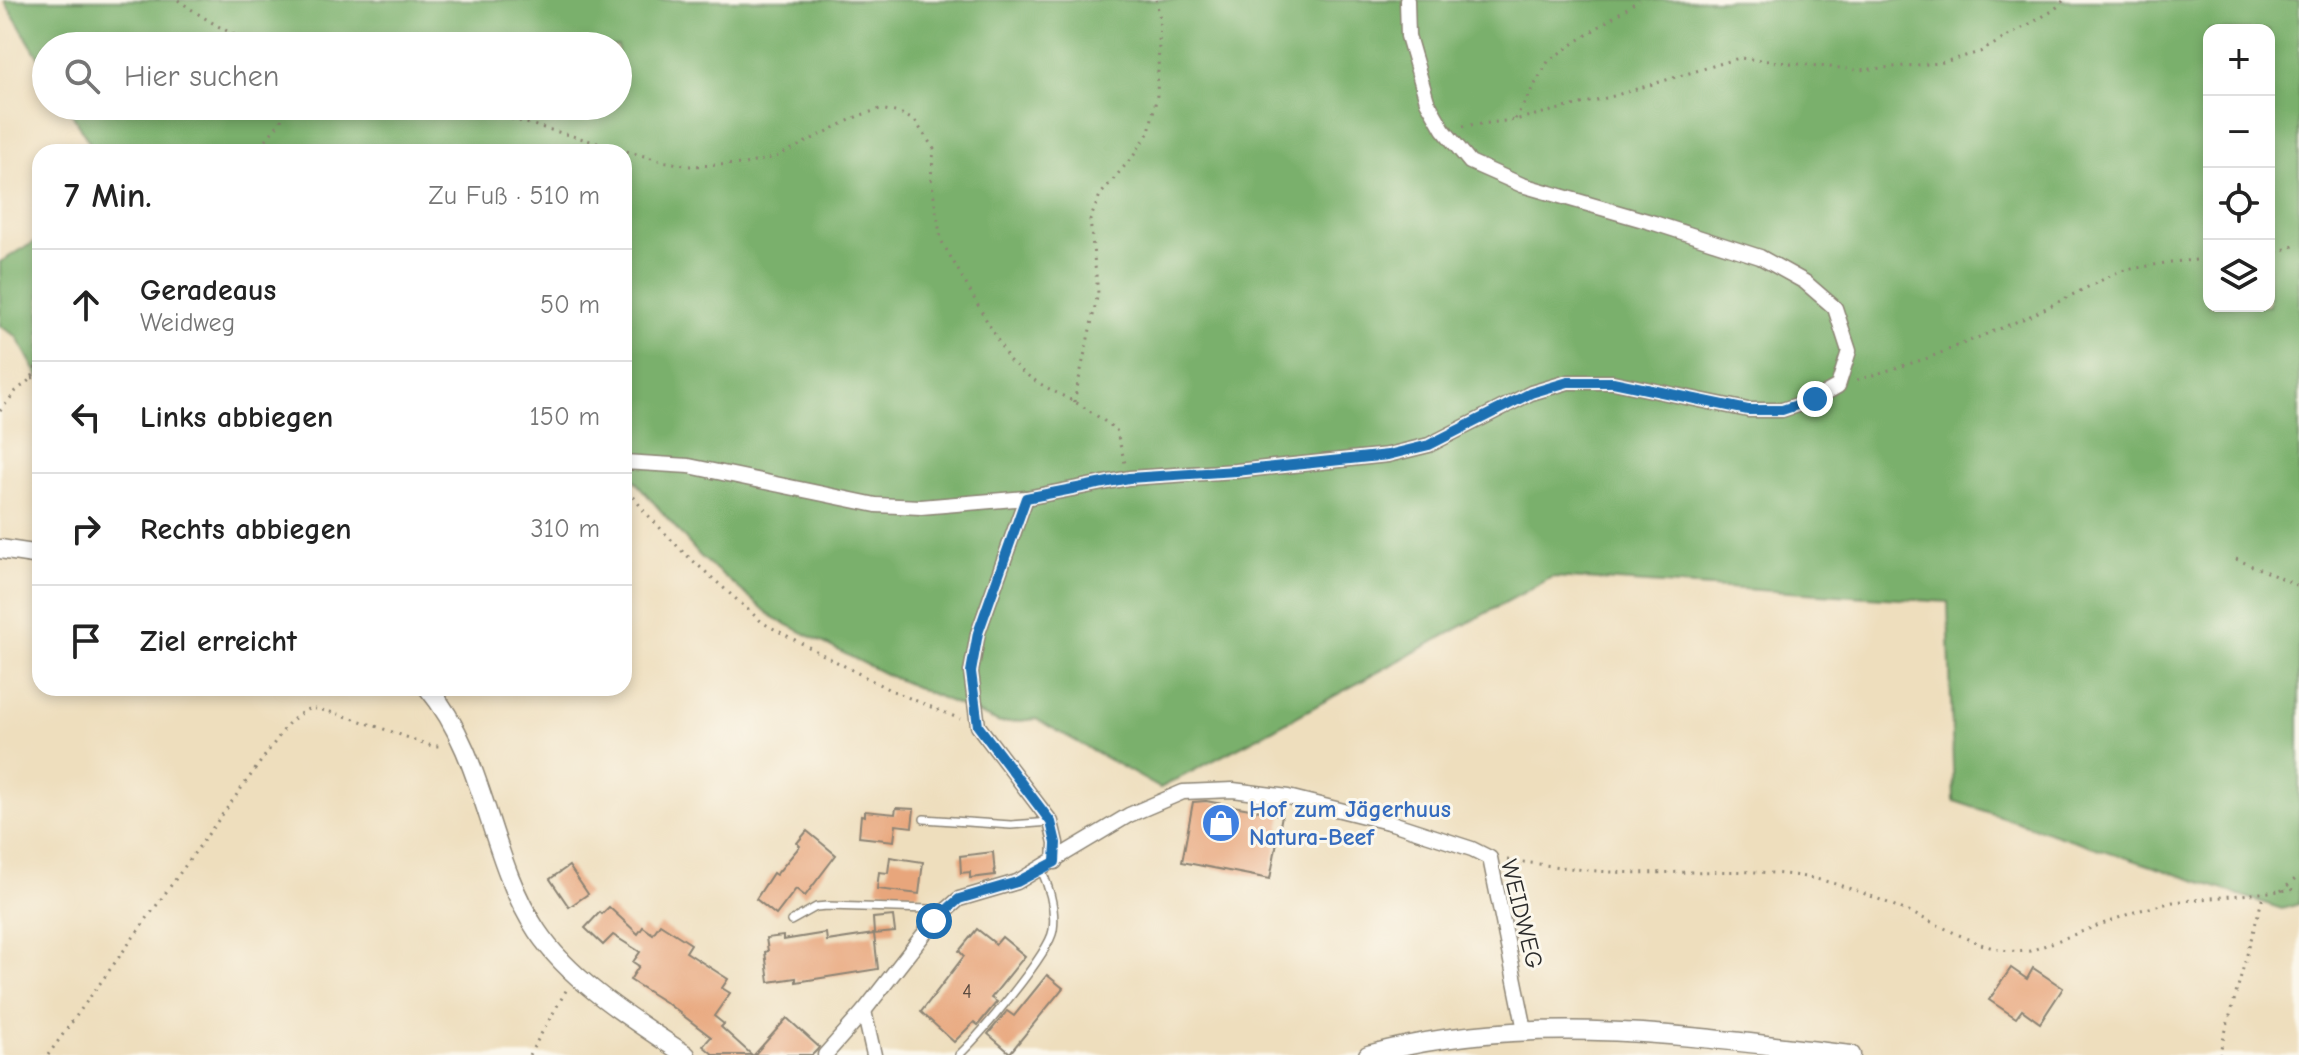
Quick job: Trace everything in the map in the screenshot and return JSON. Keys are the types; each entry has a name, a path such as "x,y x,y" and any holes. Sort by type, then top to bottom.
{"street":[{"path":"632,462 689,466 876,505 921,507 1026,498 1129,478 1236,471 1388,455 1429,445 1531,393 1568,382 1613,382 1748,410 1782,410 1815,399 1838,386 1849,351 1835,308 1805,282 1760,257 1522,185 1470,162 1443,129 1427,101 1408,36 1407,0"},
{"path":"1026,498 978,633 971,672 978,726 1051,822 1056,843 1055,862"},
{"path":"0,549 32,554"},
{"path":"435,696 464,747 525,909 544,940 575,975 686,1055"},
{"name":"WEIDWEG","path":"825,1055 942,912 959,899 1017,882 1129,815 1183,792 1233,790 1288,797 1392,823 1472,849 1490,858 1525,1030"},
{"path":"864,1011 874,1055"},
{"path":"1368,1055 1409,1044 1525,1030 1607,1030 1688,1035 1851,1055"}],"lane":[{"path":"924,819 1011,825 1051,822"},
{"path":"959,1055 980,1036 1053,932 1050,889 1041,869"},
{"path":"791,921 816,907 827,906 942,912"}],"path":[{"path":"178,0 227,32"},
{"path":"1074,402 1098,293 1090,220 1100,195 1149,132 1157,95 1160,19 1156,0"},
{"path":"1514,120 1549,60 1639,0"},
{"path":"1443,129 1514,120 1610,97 1739,58 1859,70 1940,63 1980,52 2054,10 2064,0"},
{"path":"632,153 662,161 716,167 745,164 776,157 858,116 880,109 900,113 915,121 934,149 931,178 941,240 1009,360 1037,383 1116,429 1129,478"},
{"path":"262,144 281,120"},
{"path":"515,120 601,144"},
{"path":"2275,253 2299,244"},
{"path":"1838,386 1928,358 2028,317 2120,271 2203,259"},
{"path":"0,411 16,391 32,378"},
{"path":"632,495 682,551 763,623 888,689 978,726"},
{"path":"2236,559 2299,586"},
{"path":"48,1055 288,724 302,713 310,709 329,711 432,746 464,747"},
{"path":"1490,858 1609,872 1751,873 1828,882 1890,904 1985,947 2013,953 2030,951 2137,911 2173,902 2299,889"},
{"path":"2281,891 2299,876"},
{"path":"2219,1055 2264,892"},
{"path":"529,1055 575,975"}],"green space":[{"path":"4,0 2299,0 2299,904 2282,909 1954,801 1948,602 1552,577 1160,788 1036,719 1000,723 885,674 774,618 700,556 632,477 632,144 90,144 76,120 632,120 632,32 32,32 32,47"},
{"path":"32,244 32,365 16,336 0,326 0,262"}],"building":[{"path":"1206,801 1282,815 1270,879 1182,862 1193,802"},
{"path":"896,808 914,809 912,827 896,825 894,841 859,837 861,815 865,816 865,811 895,814"},
{"path":"807,831 836,855 805,896 796,889 776,915 756,899 773,873 776,875 800,846 797,843"},
{"path":"993,852 995,875 970,878 970,872 961,873 960,856"},
{"path":"890,857 923,862 919,894 877,889 879,872 888,873"},
{"path":"569,866 588,894 569,907 550,879"},
{"path":"609,907 638,934 643,927 653,934 660,924 691,944 686,952 728,979 722,988 730,993 714,1016 724,1024 721,1027 752,1055 714,1055 703,1046 711,1037 630,980 639,966 633,962 640,952 613,935 603,945 585,928"},
{"path":"893,916 895,932 874,934 873,918"},
{"path":"977,929 996,944 1002,937 1025,956 991,998 997,1002 978,1025 974,1022 954,1042 921,1012 964,956 959,951"},
{"path":"826,933 827,941 874,934 878,969 796,982 796,978 769,982 766,938 783,936 783,940"},
{"path":"2011,968 2027,979 2033,968 2063,988 2040,1023 2022,1010 2016,1018 1989,1000"},
{"path":"1047,975 1063,988 1010,1053 988,1034 1007,1011 1014,1016"},
{"path":"787,1018 819,1047 817,1050 812,1055 754,1055"}],"place":[{"name":"Hof zum Jägerhuus Natura-Beef","path":"1221,823"}],"route":[{"path":"934,921 959,899 1017,882 1055,862 1056,843 1051,822 978,726 971,672 978,633 1026,498 1129,478 1236,471 1388,455 1429,445 1531,393 1568,382 1613,382 1748,410 1782,410 1815,399"}]}
